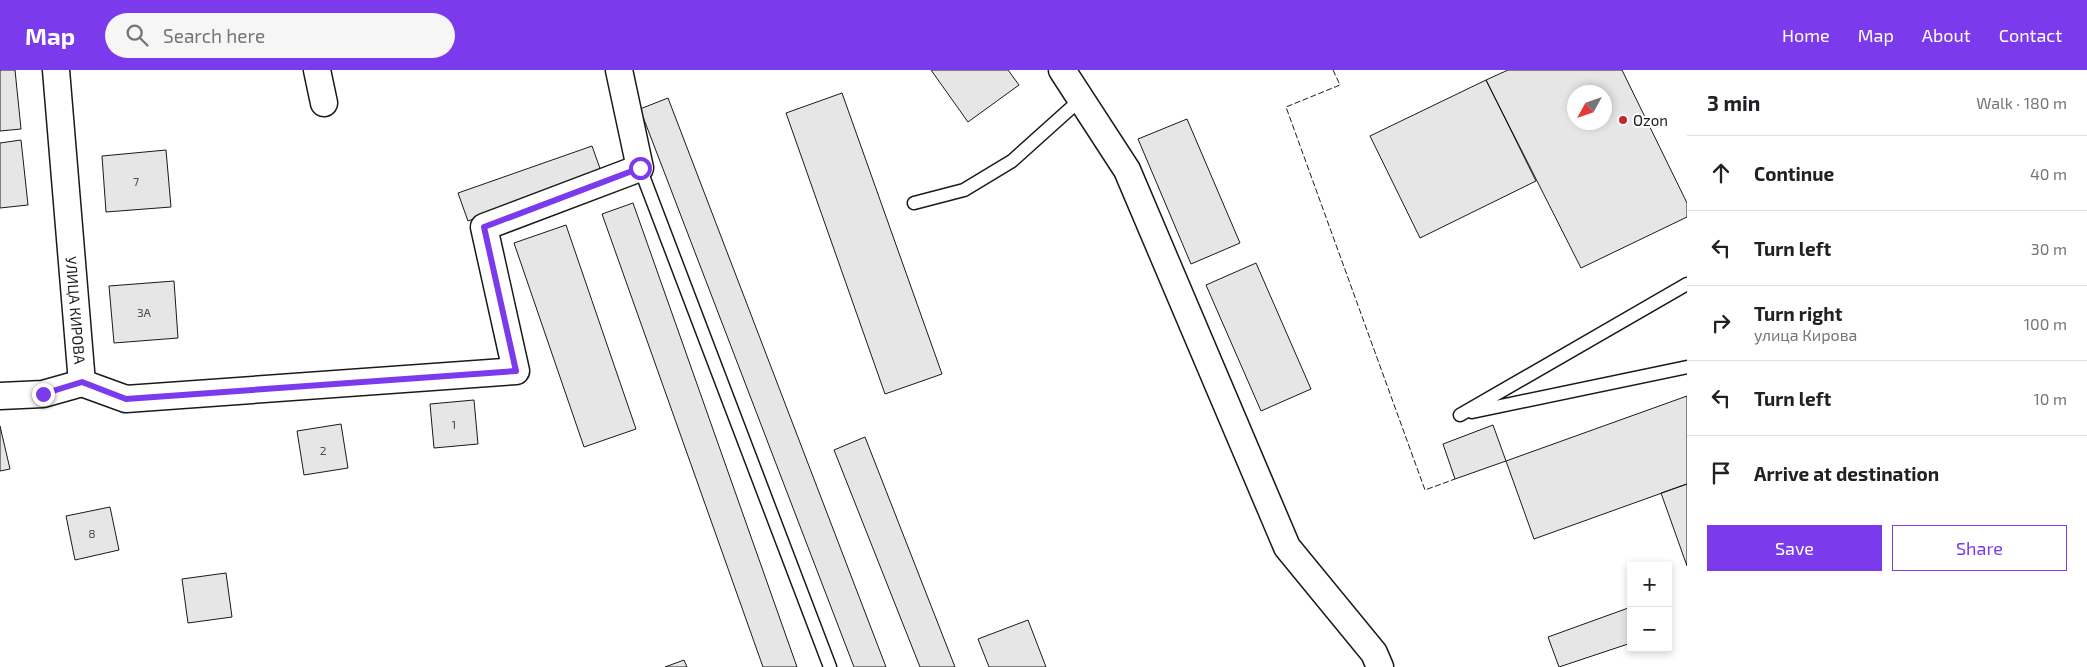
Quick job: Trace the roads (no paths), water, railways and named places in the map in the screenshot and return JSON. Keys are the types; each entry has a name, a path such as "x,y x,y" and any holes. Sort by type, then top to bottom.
{"street":[{"name":"УЛИЦА КИРОВА","path":"56,70 82,382 126,399 516,371 484,227 640,168"},
{"path":"317,70 324,103"},
{"path":"618,70 640,168"},
{"path":"1062,70 1127,170 1287,546 1374,653 1380,667"},
{"path":"0,396 43,394 82,382"}],"lane":[{"path":"914,203 964,190 1012,161 1081,99"},
{"path":"640,168 830,667"},
{"path":"1687,284 1460,415 1687,367"}],"place":[{"name":"Ozon","path":"1623,120"}]}
